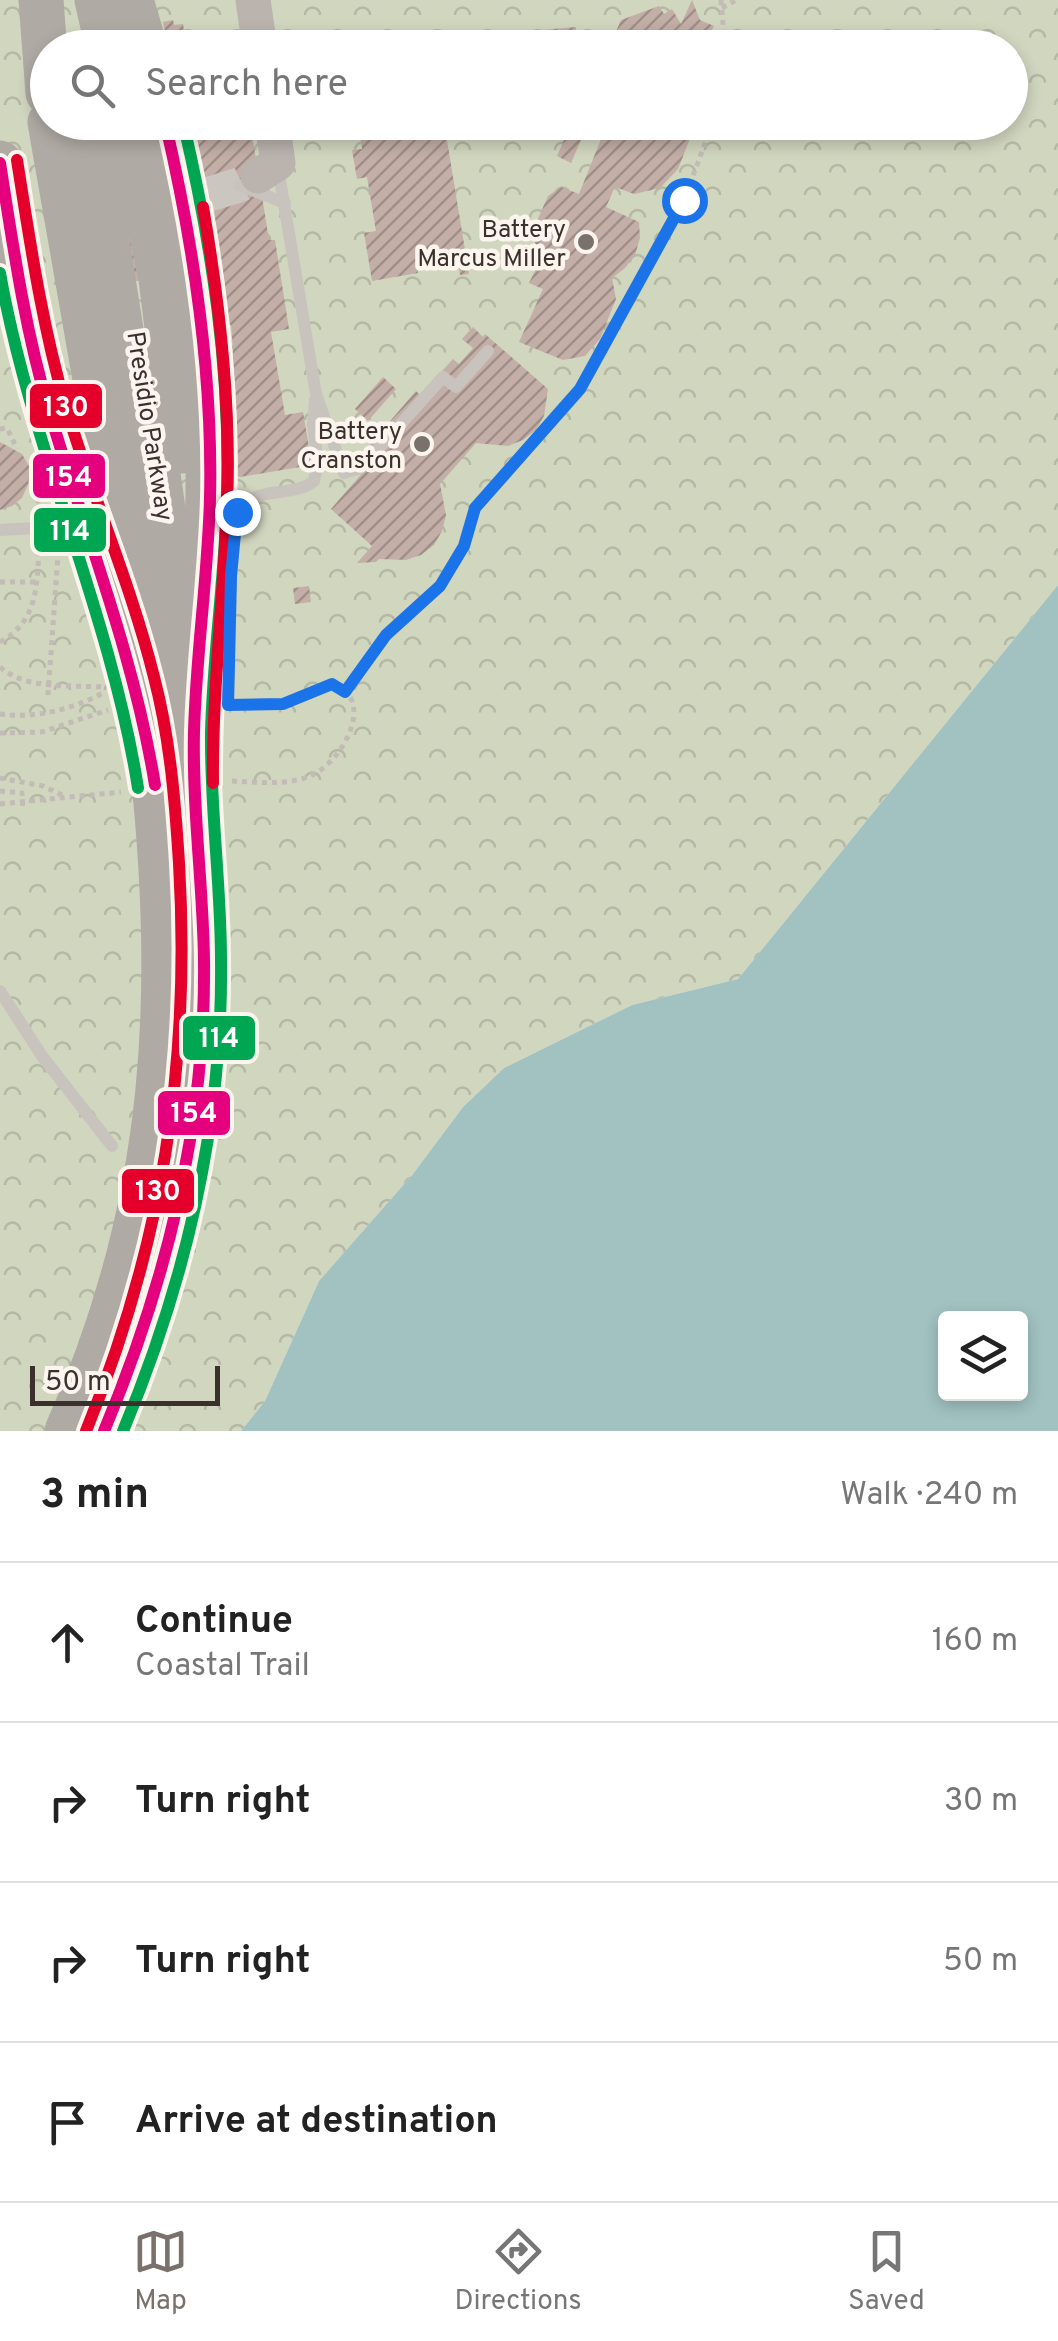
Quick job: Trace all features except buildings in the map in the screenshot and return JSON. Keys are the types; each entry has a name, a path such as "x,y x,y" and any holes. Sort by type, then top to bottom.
{"highway":[{"path":"53,140 108,453 131,539 206,709"},
{"path":"73,140 123,451 145,552 206,709"},
{"path":"91,140 138,448 206,709"},
{"name":"Presidio Parkway","path":"103,140 206,709"},
{"path":"121,140 197,541"},
{"path":"132,140 161,278 197,541"},
{"path":"104,1431 162,1276 193,1126 203,1019 206,709 197,541 178,275 150,140"},
{"path":"170,140 201,306 210,463 197,541"},
{"path":"0,164 74,549 120,623 150,738 166,915 166,1020 155,1126 136,1233 96,1363 67,1431"}],"main road":[{"path":"253,0 257,30"},
{"path":"258,174 267,140"}],"lane":[{"path":"258,174 284,203"},
{"path":"258,174 284,203 316,394 344,473 361,468 443,377 456,387 488,352"},
{"path":"206,709 231,576 237,512 252,498 302,488 314,481 318,463 313,425 316,394"},
{"path":"0,530 35,528 74,549"},
{"path":"0,991 42,1056 112,1146"}],"path":[{"path":"724,30 722,4 736,0"},
{"path":"206,709 283,704 332,684 345,692 386,635 440,586 464,546 475,508 580,389 684,200 706,140"},
{"path":"0,429 7,428 17,448"},
{"path":"30,480 38,503"},
{"path":"0,642 15,633 36,600 39,548"},
{"path":"48,695 74,549"},
{"path":"0,582 37,582"},
{"path":"0,667 27,682 112,688 57,710 29,715 0,714"},
{"path":"0,733 56,729 116,708"},
{"path":"0,778 43,786 65,797 0,804"},
{"path":"0,791 22,793 23,809"}],"green space":[{"path":"0,0 1058,0 1058,585 738,979 632,1005 504,1068 463,1107 413,1174 319,1281 265,1401 241,1431 0,1431"}],"water":[{"path":"1058,585 1058,1431 241,1431 265,1401 319,1281 413,1174 463,1107 504,1068 632,1005 738,979"}],"tunnel":[{"path":"158,210 258,176"},
{"path":"0,238 93,223"}],"transit line":[{"name":"154","path":"104,1431 164,1259 190,1142 203,1021 194,732 209,527 210,450 200,309 169,140"},
{"name":"114","path":"123,1431 165,1317 196,1200 207,1141 220,1021 221,932 211,732 226,527 226,403 211,262 187,140"},
{"name":"130","path":"17,160 57,374 145,642 160,700 179,863 180,1010 166,1153 134,1292 86,1431"},
{"name":"154","path":"0,163 33,349 122,642 155,785"},
{"name":"130","path":"203,207 219,317 227,428 213,783"},
{"name":"114","path":"0,273 31,403 109,658 138,788"}],"place":[{"name":"Battery Marcus Miller","path":"586,242"},
{"name":"Battery Cranston","path":"422,444"}],"route":[{"path":"237,512 231,576 228,705 283,704 332,684 345,692 386,635 440,586 464,546 475,508 580,389 684,200"}]}
